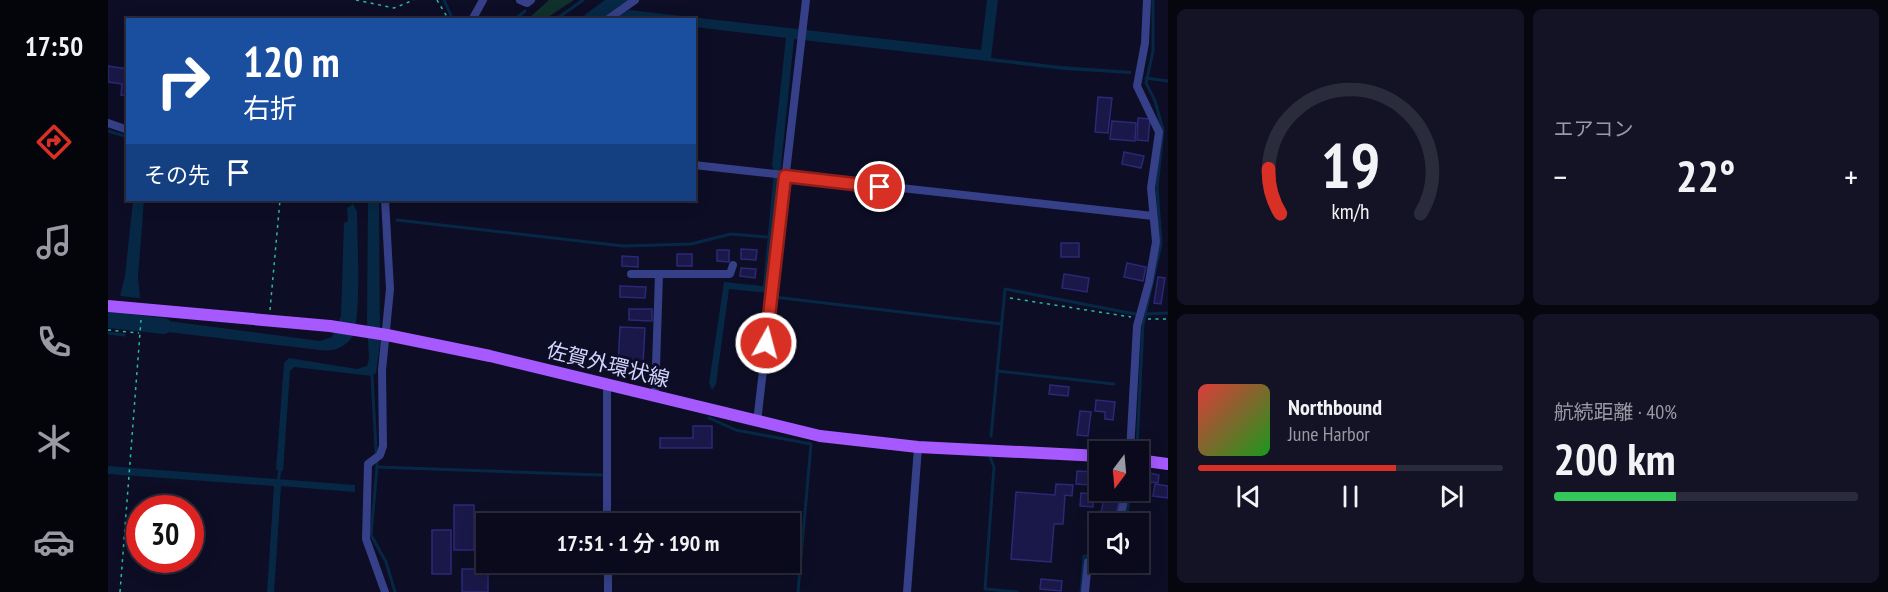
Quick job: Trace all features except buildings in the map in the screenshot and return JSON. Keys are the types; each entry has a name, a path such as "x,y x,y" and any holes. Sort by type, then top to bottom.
{"main road":[{"name":"佐賀外環状線","path":"108,306 330,326 387,335 607,384 820,436 918,447 1089,455"},
{"path":"1149,461 1168,464"}],"street":[{"path":"473,18 483,0"},
{"path":"520,0 527,3 531,0"},
{"path":"610,18 635,0"},
{"path":"757,422 806,0"},
{"path":"1131,441 1143,319 1156,242 1151,188 1159,132 1137,86 1145,43 1147,0"},
{"path":"108,123 126,129"},
{"path":"696,165 1153,216"},
{"path":"385,201 390,289 382,370 383,446 380,455 368,464 365,530 385,592"},
{"path":"632,274 730,274 733,266"},
{"path":"655,397 659,274"},
{"path":"607,384 607,513"},
{"path":"907,592 918,447"},
{"path":"1085,592 1089,562"},
{"path":"608,573 608,592"}],"path":[{"path":"356,0 394,8 414,0"},
{"path":"437,0 447,18"},
{"path":"268,320 280,201"},
{"path":"1010,298 1143,319 1168,319"},
{"path":"120,592 142,310"},
{"path":"108,330 140,333"}],"green space":[{"path":"549,0 574,0 547,18 529,18"}],"water":[{"path":"987,0 998,0 991,58 1131,71 1131,74 1065,70 794,39 768,293 729,289 716,384 712,390 709,383 724,282 763,286 774,171 772,165 786,38 696,27 696,18 616,18 629,10 981,50"},
{"path":"133,201 144,201 138,277 140,298 120,296 125,276"},
{"path":"368,201 379,201 380,343 376,373 372,376 294,367 290,371 283,471 276,470 284,363 289,358 357,369 367,366 369,359"},
{"path":"353,204 357,211 357,314 352,337 342,346 334,350 325,350 143,329 145,318 320,341 332,337 341,316 344,223 348,221 347,208"},
{"path":"108,466 355,485 355,492 281,486 274,592 267,592 274,486 108,474"}],"waterway":[{"path":"444,0 452,18"},
{"path":"558,18 583,0"},
{"path":"594,18 619,0"},
{"path":"1137,441 1143,324 1161,244 1157,187 1163,130 1155,101 1146,83 1153,51 1153,0"},
{"path":"516,18 525,11"},
{"path":"1146,78 1168,81"},
{"path":"108,131 126,136"},
{"path":"397,220 623,246 691,244 731,234 767,237"},
{"path":"991,436 1005,289 1135,314"},
{"path":"774,297 1002,324"},
{"path":"1146,314 1168,313"},
{"path":"108,320 164,326"},
{"path":"108,333 124,335"},
{"path":"997,371 1114,384"},
{"path":"372,376 377,467 371,535 386,562 395,592"},
{"path":"709,418 736,430 811,444 798,592"},
{"path":"990,457 994,467 985,589 1017,592"},
{"path":"377,467 601,475"},
{"path":"278,483 280,468"},
{"path":"1127,513 1129,501"},
{"path":"1081,592 1084,556 1089,556"}],"route":[{"path":"766,343 785,176 880,187"}]}
